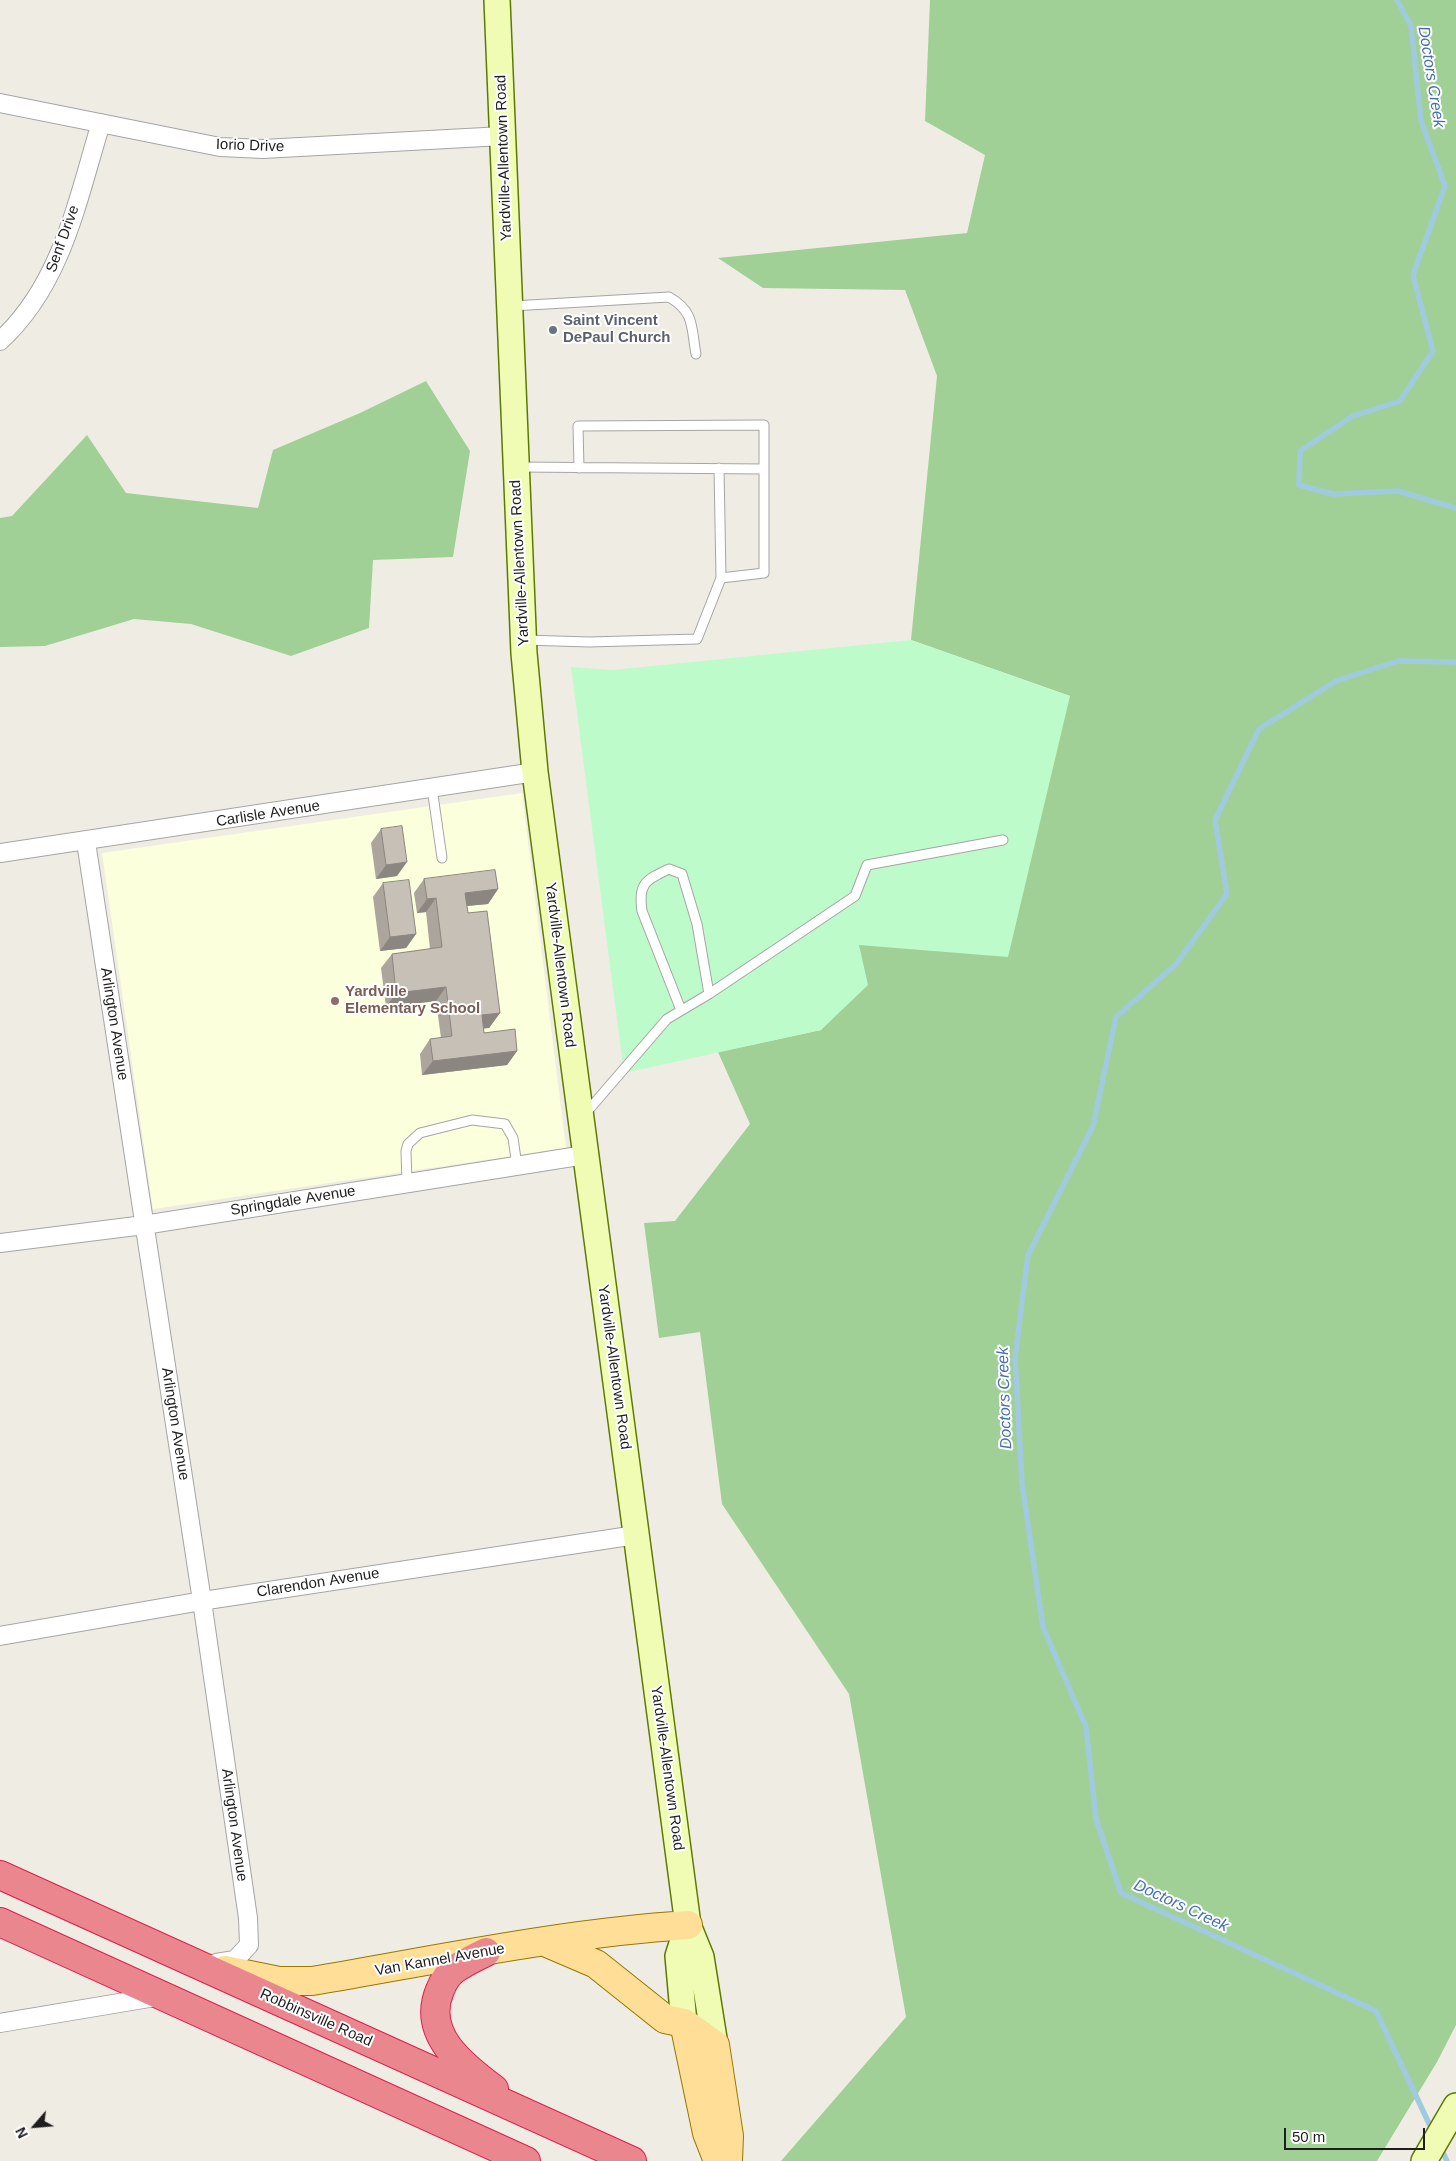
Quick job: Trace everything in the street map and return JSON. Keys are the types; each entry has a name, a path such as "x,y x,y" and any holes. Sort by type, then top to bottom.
{"highway":[{"name":"Robbinsville Road","path":"0,1875 632,2161"},
{"path":"0,1922 526,2161"},
{"path":"486,1952 454,1969 444,1982 437,1997 435,2016 438,2032 446,2047 477,2076 510,2102 539,2120"}],"main road":[{"name":"Yardville-Allentown Road","path":"497,0 524,640 535,772 688,1925 701,1957 729,2136 728,2161"},
{"name":"Yardville-Allentown Road","path":"688,1925 678,1956 684,2023 708,2133 718,2161"},
{"name":"Van Kannel Avenue","path":"192,1962 261,1978 312,1981 544,1942 653,1927 688,1925"},
{"path":"544,1942 596,1964 665,2018 684,2023 715,2045"},
{"path":"1424,2161 1453,2111"}],"street":[{"name":"Iorio Drive","path":"0,103 220,146 263,149 503,136"},
{"name":"Senf Drive","path":"0,342 30,308 48,280 64,246 101,123"},
{"name":"Carlisle Avenue","path":"0,854 535,772"},
{"name":"Arlington Avenue","path":"86,842 202,1601 248,1918 249,1945 234,1960 192,1962"},
{"name":"Springdale Avenue","path":"0,1243 144,1224 585,1155"},
{"name":"Clarendon Avenue","path":"0,1636 202,1601 636,1535"},
{"path":"0,2023 162,1996"}],"lane":[{"path":"510,306 669,297 689,313 696,354"},
{"path":"579,468 578,426 764,425 764,574 721,578"},
{"path":"516,467 764,469"},
{"path":"524,640 589,642 697,639 721,578 719,468"},
{"path":"432,788 442,858"},
{"path":"580,1120 667,1019 709,994 855,896 867,865 1003,840"},
{"path":"681,1010 644,916 640,895 641,888 652,877 669,869 682,874 697,924 709,994"},
{"path":"407,1183 406,1151 408,1144 420,1133 472,1120 505,1124 513,1138 517,1166"}],"shaded area":[{"name":"Yardville Elementary School","path":"522,793 566,1148 153,1209 102,853"}],"green space":[{"path":"930,0 1456,0 1456,2025 1437,2062 1377,2161 781,2161 906,2017 849,1694 722,1504 700,1332 659,1338 644,1223 675,1221 750,1124 718,1052 821,1030 859,945 1070,696 911,640 937,376 905,290 763,288 718,258 967,233 985,155 925,121"},
{"path":"426,381 470,451 453,557 373,560 369,628 291,656 191,624 134,619 45,646 0,647 0,518 12,516 87,435 126,493 258,508 273,450 360,413"},
{"path":"911,640 1070,696 1008,957 859,945 868,985 821,1030 624,1073 571,667 612,670"}],"building":[{"path":"402,826 407,862 386,865 381,829"},
{"path":"495,870 498,889 465,893 468,913 487,911 500,1013 482,1015 484,1033 515,1029 517,1051 433,1061 430,1039 452,1036 446,987 396,993 392,954 442,947 436,898 427,899 424,879"},
{"path":"409,880 416,934 390,937 383,883"}],"waterway":[{"name":"Doctors Creek","path":"1397,0 1411,26 1421,121 1445,186 1413,275 1433,351 1400,401 1353,416 1300,451 1299,485 1333,494 1398,491 1456,508"},
{"name":"Doctors Creek","path":"1433,2132 1376,2011 1121,1893 1096,1819 1086,1727 1043,1627 1022,1483 1015,1358 1028,1255 1093,1126 1116,1017 1176,964 1227,894 1215,820 1259,729 1336,681 1398,661 1456,662"},
{"name":"Doctors Creek","path":"1440,2147 1447,2161"}],"place":[{"name":"Saint Vincent DePaul Church","path":"553,330"},
{"name":"Yardville Elementary School","path":"335,1001"}]}
